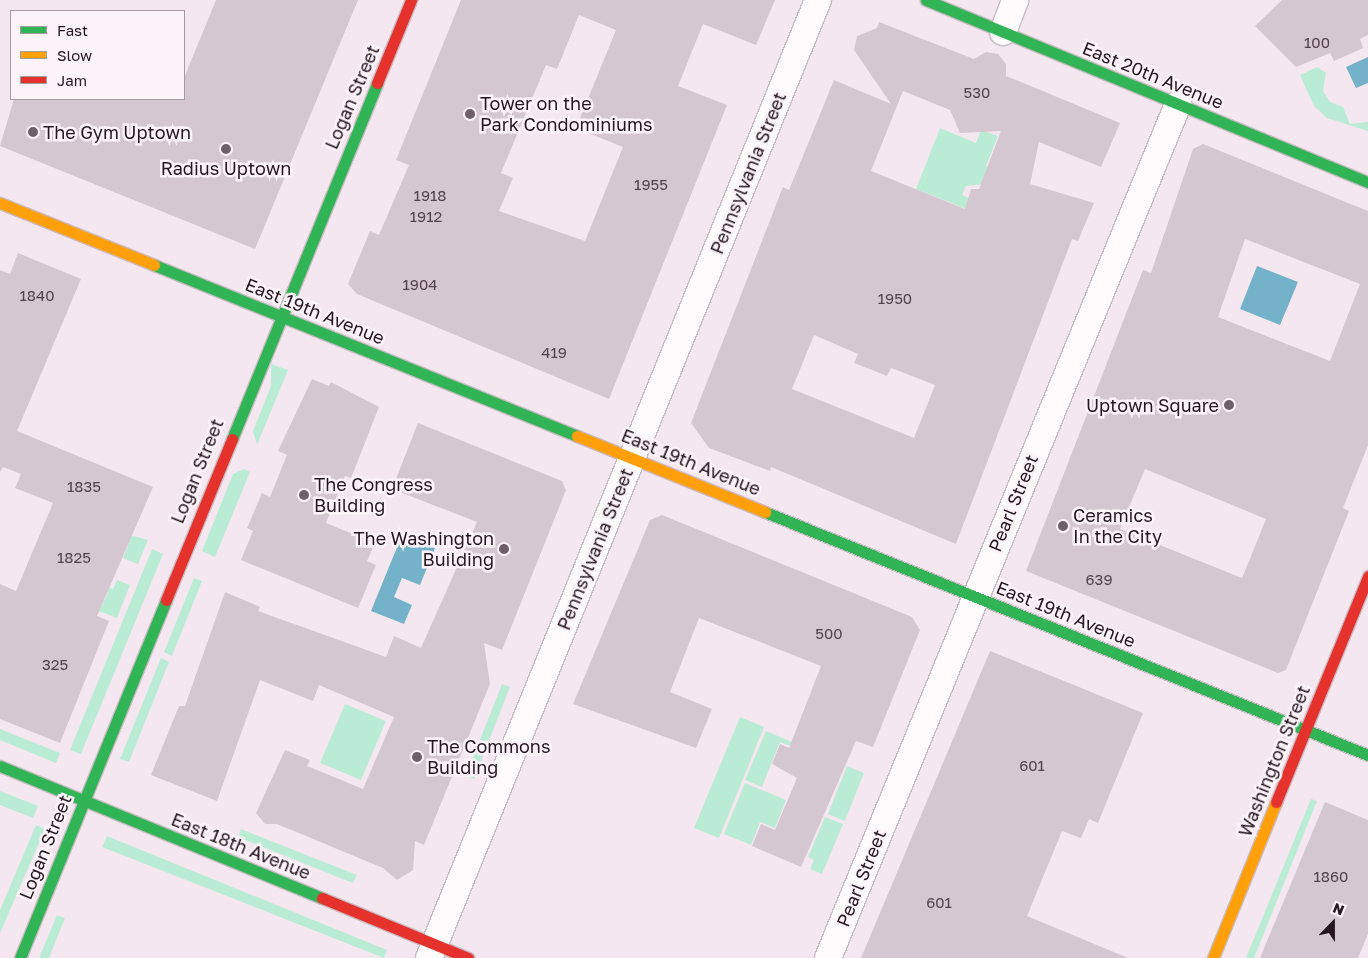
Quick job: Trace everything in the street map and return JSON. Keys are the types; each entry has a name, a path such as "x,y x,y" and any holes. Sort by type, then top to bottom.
{"street":[{"name":"Logan Street","path":"20,958 279,315 411,0"},
{"name":"Pennsylvania Street","path":"432,951 818,0"},
{"name":"East 20th Avenue","path":"926,0 1368,182"},
{"path":"1003,32 1016,0"},
{"name":"Pearl Street","path":"828,958 1178,104"},
{"name":"East 19th Avenue","path":"0,203 1368,755"},
{"name":"Washington Street","path":"1213,958 1368,576"},
{"name":"East 18th Avenue","path":"0,766 432,951 468,958"}],"green space":[{"path":"1317,67 1326,73 1323,91 1330,102 1343,107 1350,124 1368,122 1368,131 1327,118 1314,106 1300,75"},
{"path":"940,128 976,143 981,130 998,136 986,166 997,171 992,183 966,186 962,195 986,205 982,215 916,189"},
{"path":"271,364 288,370 257,445 253,431 271,386"},
{"path":"244,469 250,472 215,557 202,551 233,474"},
{"path":"119,532 148,540 138,564 123,558 129,543 117,538"},
{"path":"152,549 163,554 81,754 70,750"},
{"path":"194,578 202,581 172,656 164,652"},
{"path":"117,580 130,585 117,618 89,607 91,602 102,606 108,592 98,588 100,584 113,589"},
{"path":"161,658 169,662 129,762 120,759"},
{"path":"502,684 510,687 474,779 466,775"},
{"path":"345,704 386,721 361,780 320,763"},
{"path":"740,717 764,727 719,838 694,828"},
{"path":"0,729 60,753 56,763 0,740"},
{"path":"766,731 799,745 798,749 780,742 762,787 745,780"},
{"path":"847,766 864,773 845,821 828,814"},
{"path":"745,783 786,800 775,828 760,822 751,845 724,834"},
{"path":"0,791 38,806 33,818 0,805"},
{"path":"1311,799 1317,801 1254,958 1246,958"},
{"path":"825,817 843,824 822,874 810,869 814,860 808,857"},
{"path":"36,825 45,829 0,933 0,910"},
{"path":"241,829 357,875 353,883 238,837"},
{"path":"107,836 387,950 384,958 102,847"},
{"path":"57,915 65,918 49,958 39,958"}],"water":[{"path":"1368,57 1368,83 1356,88 1346,67"},
{"path":"1257,266 1298,282 1280,325 1240,309"},
{"path":"402,535 435,548 420,585 402,578 394,597 412,605 404,624 371,611"}],"building":[{"name":"Radius Uptown","path":"216,0 358,0 255,249 0,146 14,100 185,100 185,76"},
{"path":"461,0 775,0 756,45 703,24 678,86 727,105 609,399 357,294 348,284 370,231 379,235 409,165 396,160","holes":["579,15 616,30 576,128 623,147 585,241 499,211 513,178 501,173 546,65 557,69"]},
{"path":"1282,0 1368,0 1368,35 1360,39 1363,48 1334,61 1330,53 1296,67 1255,26"},
{"path":"879,22 974,59 986,52 998,54 1006,64 1006,76 1120,123 1101,167 1039,142 1030,184 1094,203 1078,241 1072,239 956,544 771,467 770,471 709,448 691,423 783,187 789,190 834,80 891,104 854,50 857,36 877,28","holes":["903,91 950,110 960,133 1001,131 979,189 971,189 965,209 871,171","814,335 858,354 854,363 887,376 891,368 935,385 914,438 792,389"]},
{"name":"Uptown Square","path":"1203,144 1368,211 1368,445 1343,508 1349,511 1286,670 1278,673 1026,571 1143,270 1151,273 1193,149","holes":["1245,239 1360,284 1330,361 1218,317","1145,469 1266,519 1242,578 1120,529"]},
{"path":"18,253 81,279 17,431 153,487 97,616 109,621 60,743 0,719 0,584 16,591 53,503 15,488 21,474 3,467 0,472 0,270 10,274"},
{"name":"The Congress Building","path":"312,379 329,386 331,382 379,407 351,478 345,476 326,523 375,543 367,561 376,565 358,608 241,560 253,531 247,528 262,493 270,497 287,455 278,451"},
{"path":"418,423 562,481 566,490 502,650 484,643 490,684 424,845 415,841 413,870 397,880 383,868 277,824 265,824 256,813 285,750 310,760 307,766 363,789 394,717 319,685 313,701 260,680 217,801 151,775 179,706 185,706 225,592 260,607 258,611 386,657 394,636 421,648 477,522 392,489"},
{"path":"662,515 912,617 920,630 873,747 856,741 801,867 752,846 761,824 775,830 797,778 772,764 780,744 789,748 821,666 699,618 670,692 712,709 696,748 573,704 650,520"},
{"path":"990,651 1143,713 1098,823 1089,819 1081,838 1062,831 1027,916 1128,958 861,958"},
{"path":"1325,802 1368,820 1368,934 1358,958 1260,958"}],"traffic: fast":[{"path":"926,0 1368,182"},
{"path":"232,439 377,83"},
{"path":"154,265 577,436"},
{"path":"765,512 1368,755"},
{"path":"20,958 166,600"},
{"path":"0,766 322,898"}],"traffic: slow":[{"path":"0,203 154,265"},
{"path":"577,436 765,512"},
{"path":"1213,958 1276,802"}],"traffic: jam":[{"path":"377,83 411,0"},
{"path":"166,600 232,439"},
{"path":"1276,802 1368,576"},
{"path":"322,898 468,958"}],"place":[{"name":"Tower on the Park Condominiums","path":"470,114"},
{"name":"The Gym Uptown","path":"33,132"},
{"name":"Radius Uptown","path":"226,149"},
{"name":"Uptown Square","path":"1229,405"},
{"name":"The Congress Building","path":"304,495"},
{"name":"Ceramics In the City","path":"1063,526"},
{"name":"The Washington Building","path":"504,549"},
{"name":"The Commons Building","path":"417,757"}]}
